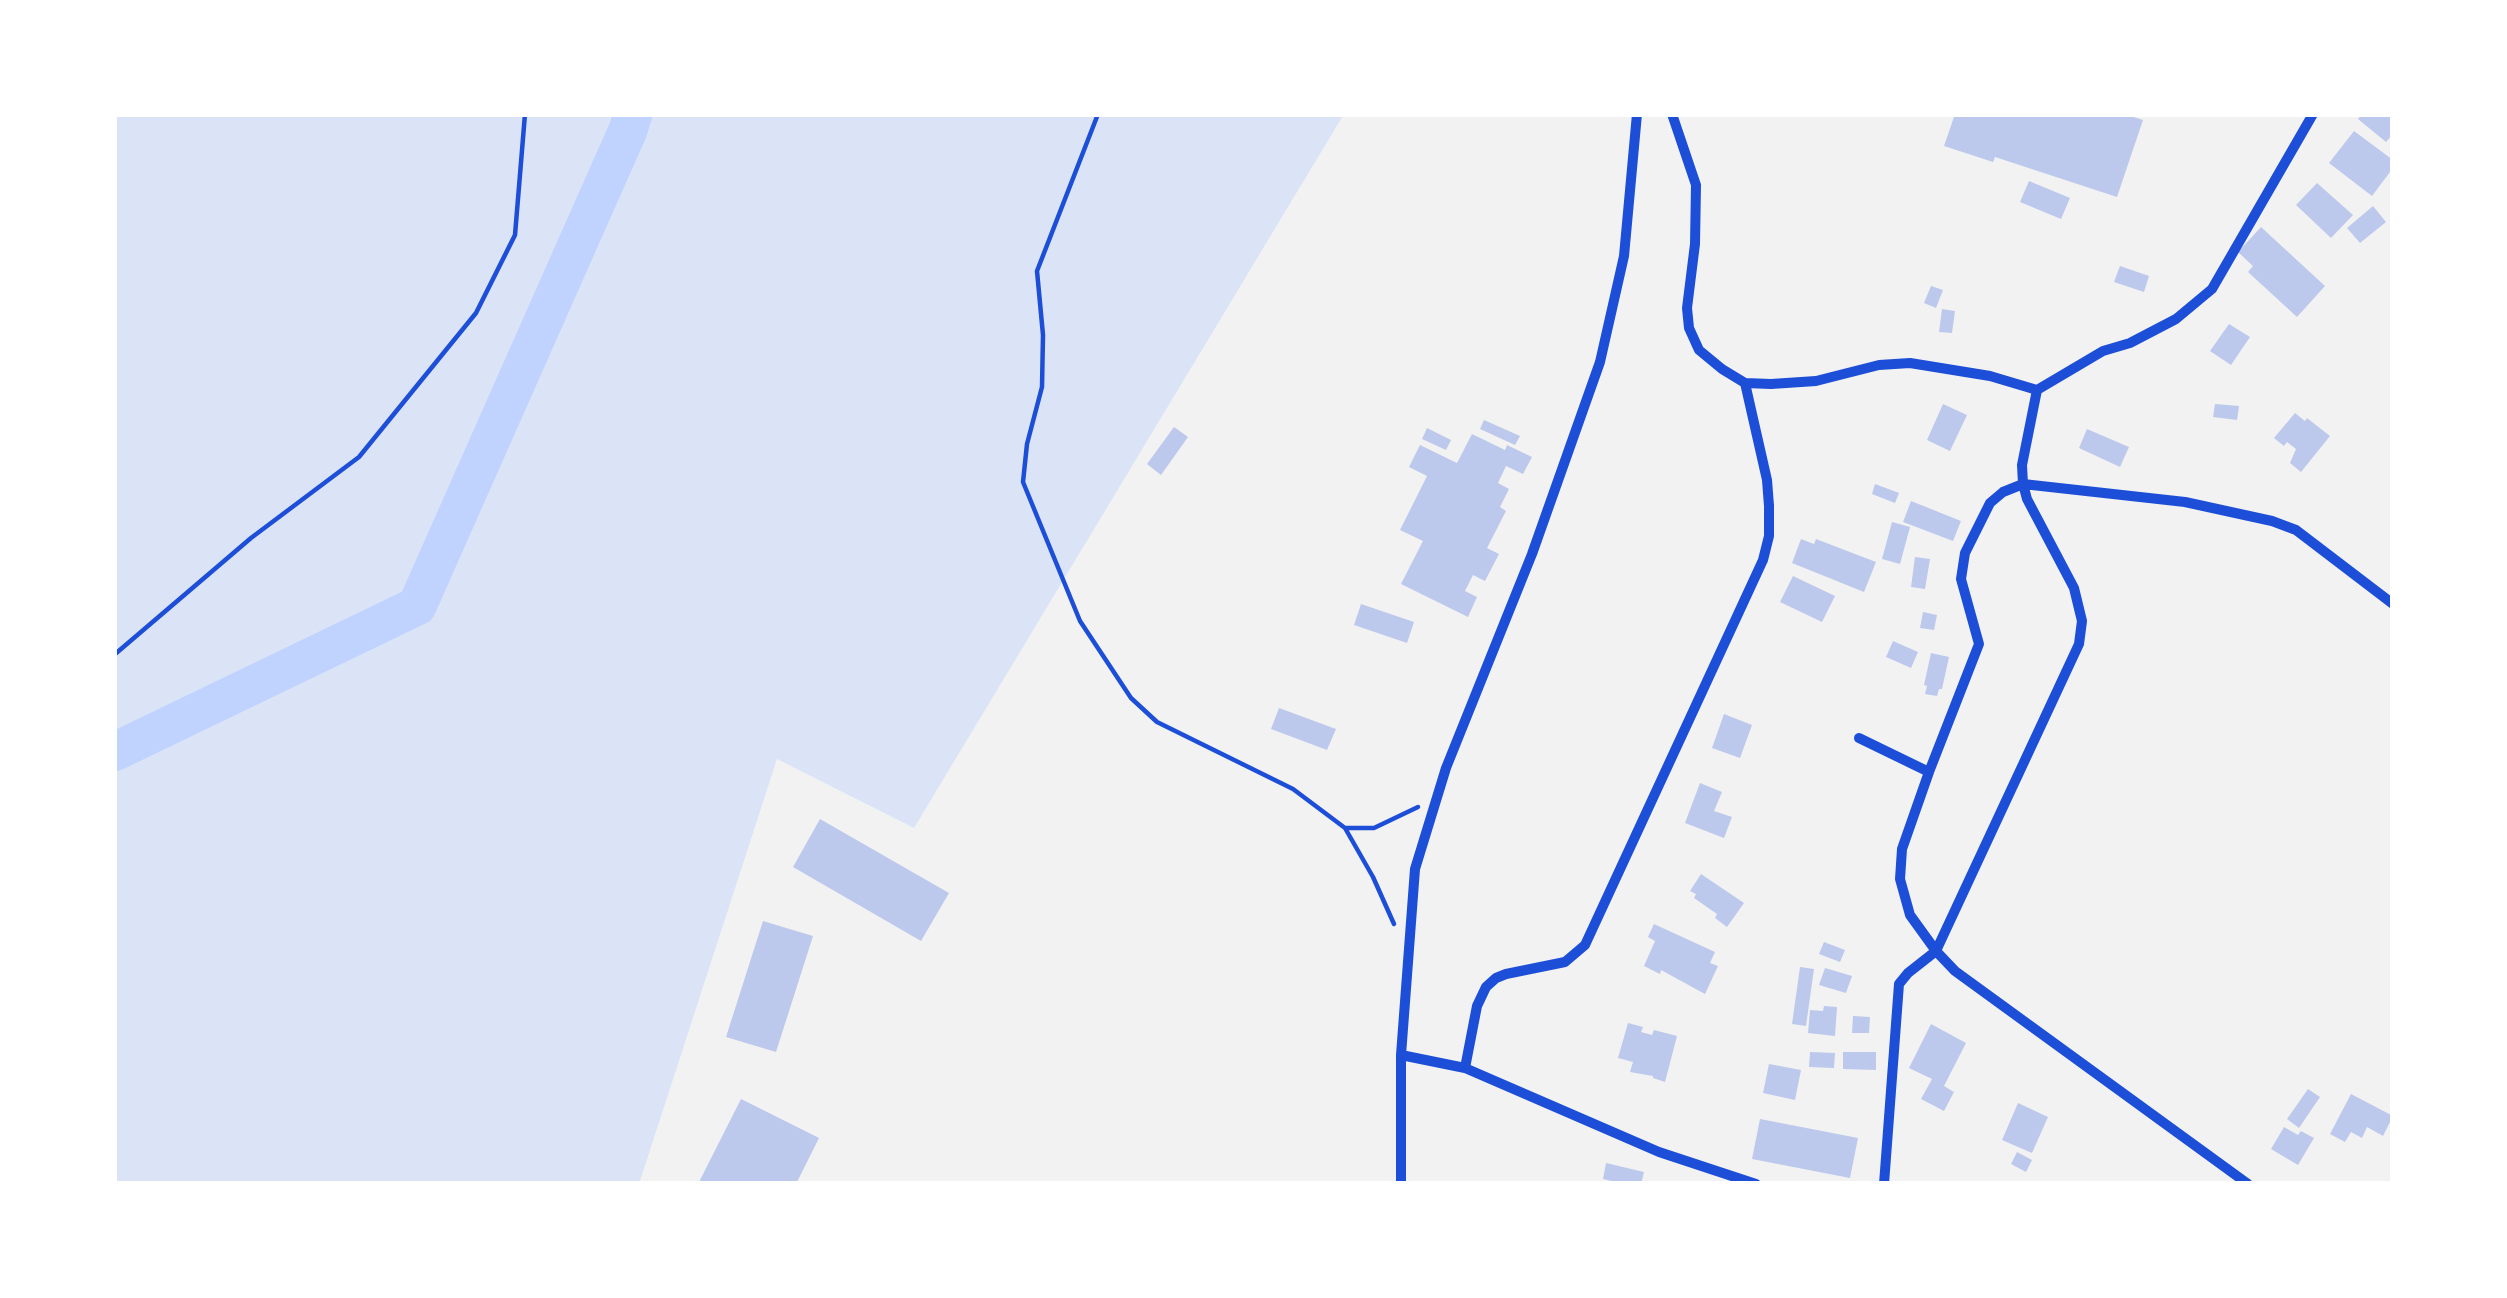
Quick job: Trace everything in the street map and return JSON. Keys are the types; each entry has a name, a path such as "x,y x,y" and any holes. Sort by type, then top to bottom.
{"street":[{"path":"1401,1184 1401,1055 1415,868 1438,793 1532,554 1600,362 1624,256 1637,114"},
{"path":"1672,114 1696,185 1687,308 1699,350 1745,383 1816,381 1879,365 1910,363 1990,376 2037,390 2103,351 2176,319 2212,289 2313,114"},
{"path":"1465,1068 1486,987 1506,974 1565,962 1585,945 1763,560 1769,536 1767,481 1745,383"},
{"path":"1884,1184 1899,984 1936,951 2079,644 2082,621 2074,588 2023,484 2022,465 2037,390"},
{"path":"2248,1184 1955,971 1910,915 1900,879 1902,849 1979,644 1961,579 1965,553 1990,503 2023,484 2185,502 2296,530 2393,604"},
{"path":"1859,738 1929,772"},
{"path":"1401,1055 1465,1068 1659,1152 1756,1184"}],"path":[{"path":"114,655 251,538 359,457 476,313 515,235 525,114"},
{"path":"1098,114 1037,272 1042,387 1023,482 1080,621 1131,698 1157,722 1293,789 1346,827 1406,951"},
{"path":"1346,827 1374,828 1410,813 1438,793"}],"shaded area":[{"path":"114,114 1344,114 914,828 777,759 639,1184 114,1184"}],"building":[{"path":"1955,114 2124,114 2143,120 2117,197 1995,157 1993,162 1944,146"},
{"path":"2362,114 2389,114 2393,134 2386,142 2358,119"},
{"path":"2354,131 2393,160 2393,168 2372,196 2329,163"},
{"path":"2029,181 2070,198 2061,219 2020,202"},
{"path":"2317,183 2353,215 2331,238 2296,205"},
{"path":"2373,206 2386,222 2360,243 2347,228"},
{"path":"2261,227 2325,286 2297,317 2248,272 2253,266 2238,252"},
{"path":"2120,266 2149,276 2144,292 2114,282"},
{"path":"1931,286 1943,290 1936,308 1924,303"},
{"path":"1942,309 1955,311 1952,333 1939,332"},
{"path":"2229,324 2250,337 2231,365 2210,351"},
{"path":"1943,404 1967,415 1950,451 1927,440"},
{"path":"2215,404 2239,406 2237,420 2213,417"},
{"path":"2295,413 2330,436 2301,472 2290,463 2296,449 2274,438"},
{"path":"1484,420 1520,436 1515,445 1480,429"},
{"path":"1174,427 1188,437 1161,475 1147,464"},
{"path":"1427,428 1451,440 1446,450 1422,439"},
{"path":"2087,429 2129,447 2120,467 2079,448"},
{"path":"1472,434 1532,457 1523,474 1506,466 1498,483 1509,489 1500,507 1506,511 1487,548 1499,554 1485,581 1473,575 1465,591 1477,597 1468,617 1401,584 1423,541 1400,530 1427,476 1409,467 1420,445 1457,463"},
{"path":"1875,484 1899,493 1895,503 1872,494"},
{"path":"1911,501 1961,521 1953,541 1903,522"},
{"path":"1892,522 1910,527 1900,564 1882,559"},
{"path":"1801,539 1814,544 1816,539 1876,562 1864,592 1792,563"},
{"path":"1915,557 1930,559 1925,589 1911,587"},
{"path":"1793,576 1835,596 1822,622 1780,602"},
{"path":"1361,604 1414,622 1407,643 1354,625"},
{"path":"1923,612 1937,615 1934,630 1920,628"},
{"path":"1893,641 1918,652 1911,668 1886,657"},
{"path":"1931,653 1949,657 1937,696 1925,694"},
{"path":"1279,708 1336,729 1327,750 1271,729"},
{"path":"1724,714 1752,725 1740,758 1712,748"},
{"path":"1700,783 1722,792 1714,811 1732,817 1724,838 1685,823"},
{"path":"820,819 949,893 921,941 793,867"},
{"path":"1701,874 1744,903 1727,927 1690,891"},
{"path":"763,921 813,936 776,1052 726,1037"},
{"path":"1654,924 1715,952 1710,963 1718,966 1705,994 1644,966 1655,941 1648,937"},
{"path":"1824,942 1845,950 1840,962 1819,954"},
{"path":"1800,967 1814,969 1806,1026 1792,1024"},
{"path":"1825,968 1852,976 1846,993 1819,985"},
{"path":"1824,1006 1837,1007 1835,1036 1808,1033 1810,1010 1823,1011"},
{"path":"1853,1016 1870,1017 1869,1033 1852,1033"},
{"path":"1628,1023 1652,1035 1654,1030 1677,1036 1665,1082 1630,1072 1633,1062 1618,1058"},
{"path":"1931,1024 1966,1043 1944,1086 1954,1092 1944,1111 1921,1099 1932,1079 1909,1068"},
{"path":"1810,1052 1835,1053 1834,1068 1809,1067"},
{"path":"1843,1052 1876,1052 1876,1070 1843,1069"},
{"path":"1769,1064 1801,1070 1795,1100 1763,1093"},
{"path":"2308,1089 2320,1097 2299,1128 2287,1119"},
{"path":"2351,1094 2393,1116 2383,1136 2367,1127 2362,1138 2351,1132 2345,1142 2330,1134"},
{"path":"741,1099 819,1138 796,1184 698,1184"},
{"path":"2018,1103 2048,1117 2032,1153 2002,1140"},
{"path":"1760,1119 1858,1138 1850,1178 1752,1159"},
{"path":"2284,1127 2314,1138 2298,1165 2271,1149"},
{"path":"2017,1152 2032,1160 2026,1172 2011,1164"},
{"path":"1606,1163 1644,1172 1641,1184 1603,1179"}],"waterway":[{"path":"114,752 417,606 633,114"}]}
